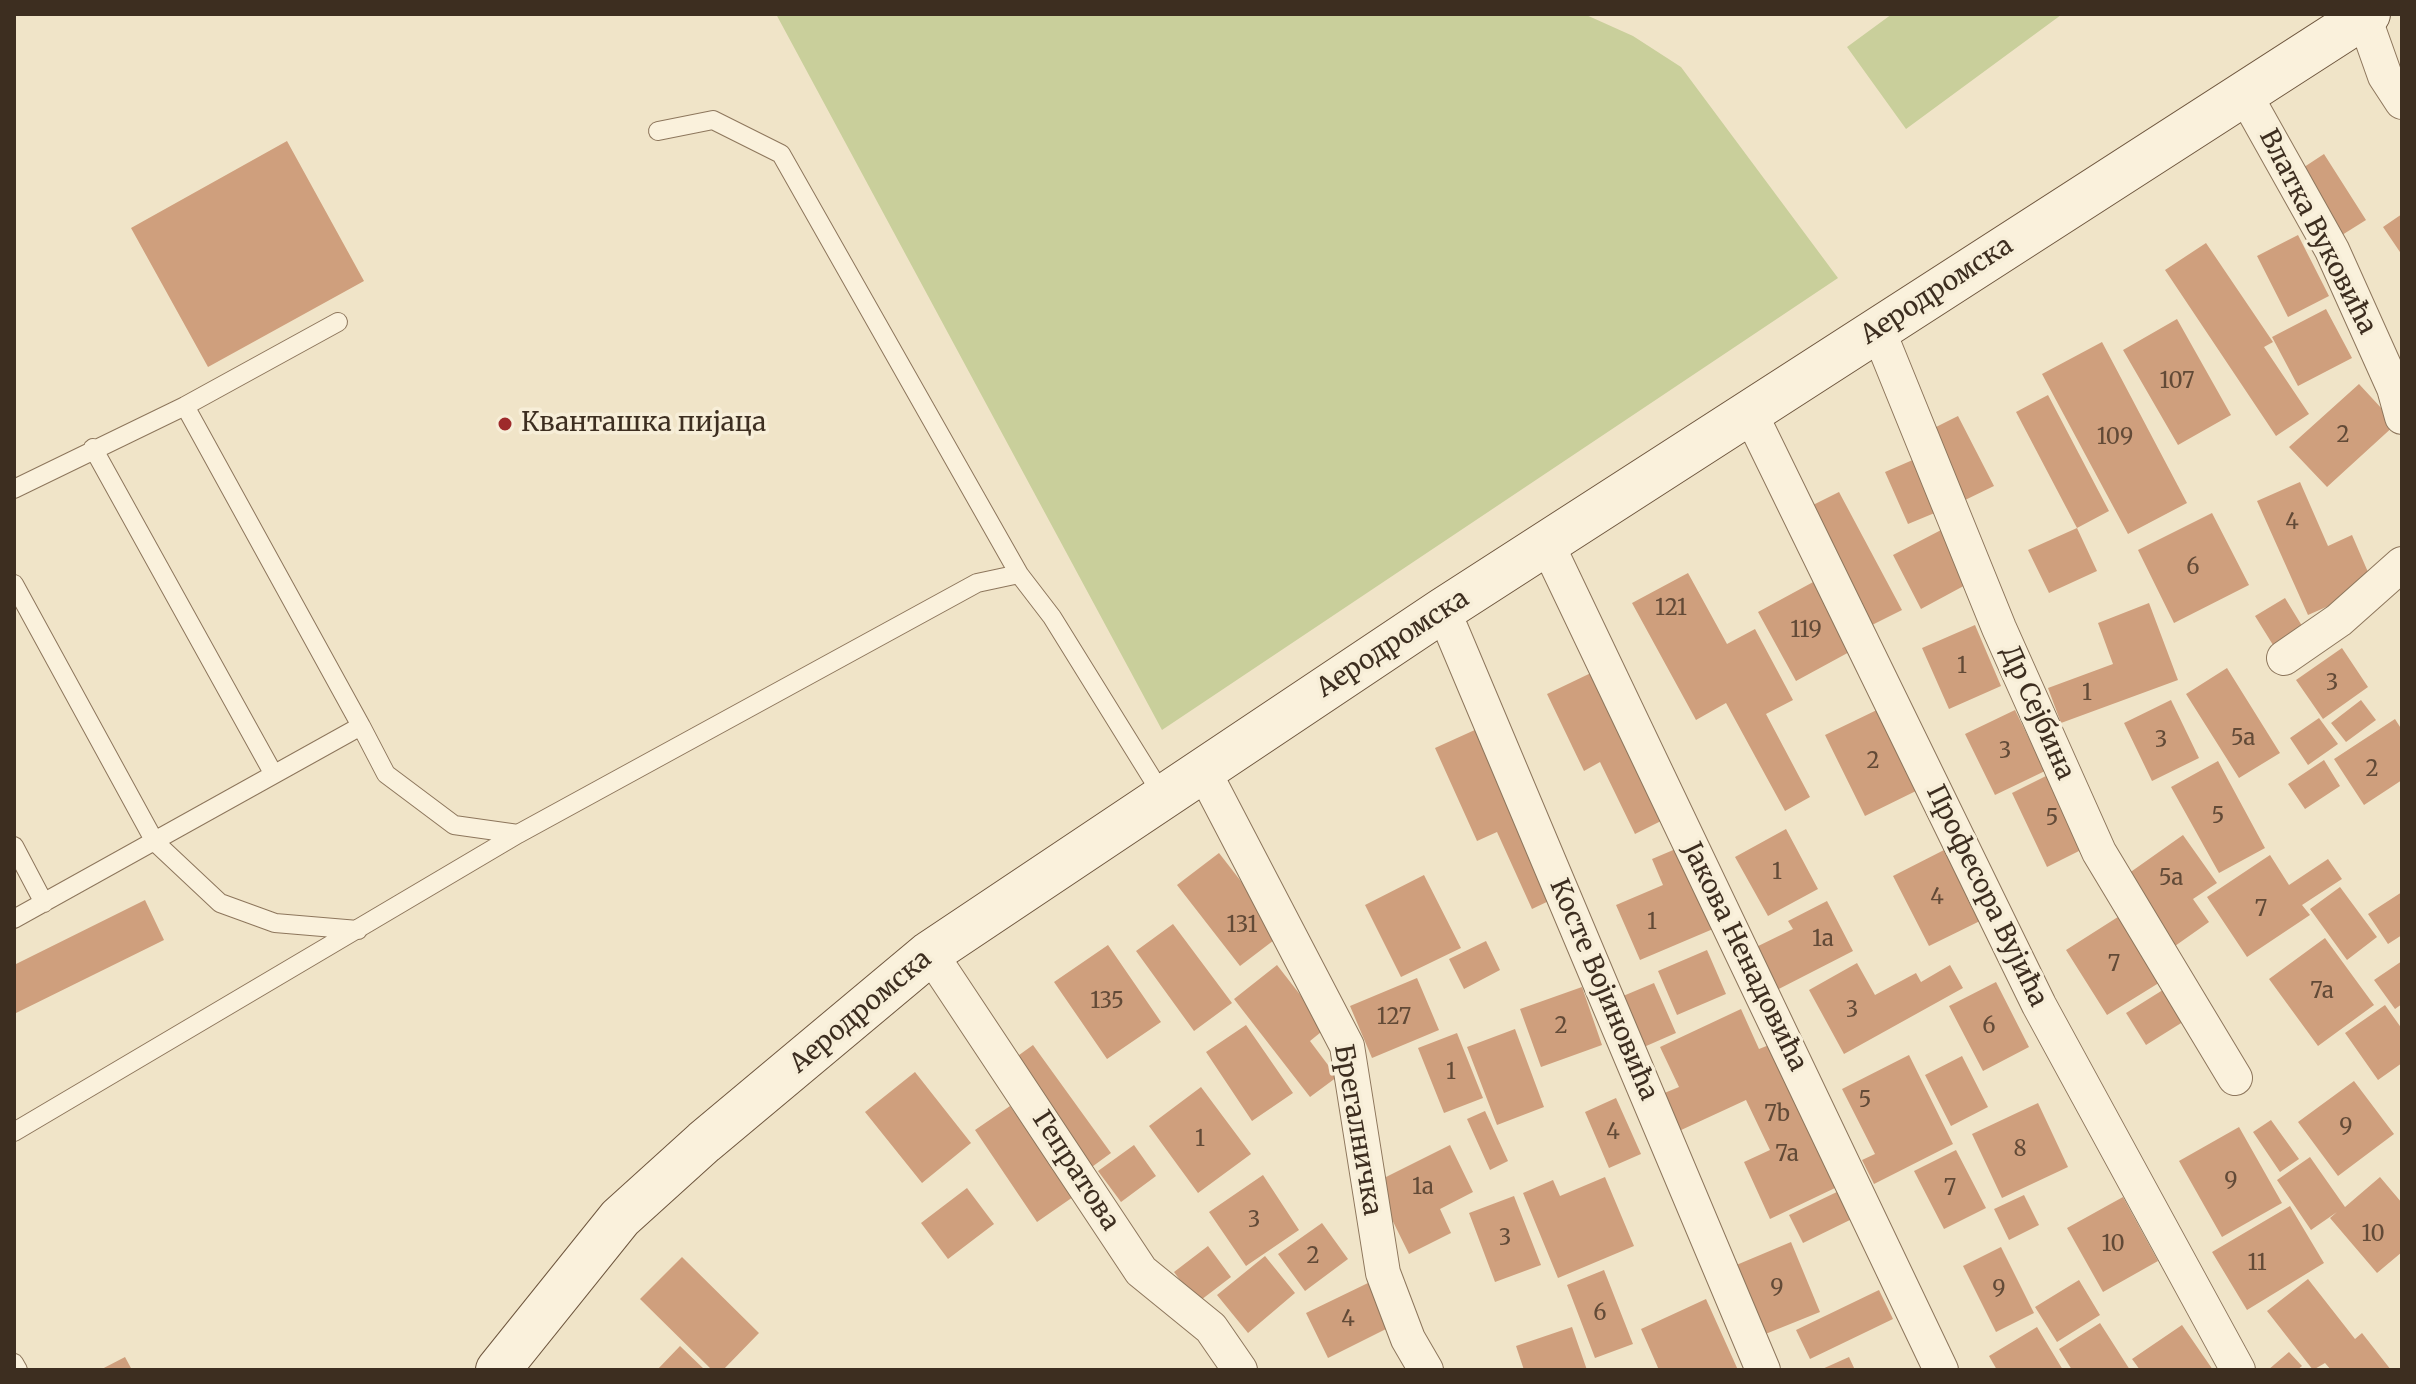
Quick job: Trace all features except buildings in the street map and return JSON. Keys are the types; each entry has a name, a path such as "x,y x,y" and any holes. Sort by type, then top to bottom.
{"street":[{"name":"Аеродромска","path":"498,1370 620,1218 704,1142 930,953 1443,610 2365,15"},
{"path":"2365,15 2385,76 2402,102"},
{"name":"Влатка Вуковића","path":"2244,93 2332,250 2394,388 2402,417"},
{"name":"Др Сејбина","path":"1878,330 1999,628 2099,852 2235,1078"},
{"name":"Професора Вујића","path":"1750,413 2039,1005 2238,1370"},
{"name":"Јакова Ненадовића","path":"1547,544 1941,1370"},
{"path":"2284,658 2339,620 2402,564"},
{"name":"Косте Војиновића","path":"1443,610 1763,1370"},
{"name":"Брегалничка","path":"1203,770 1347,1046 1383,1273 1408,1339 1426,1370"},
{"name":"Гепратова","path":"930,953 1141,1271 1211,1328 1240,1370"}],"lane":[{"path":"658,131 713,120 781,154 1019,574 1052,617 1163,797"},
{"path":"14,489 185,406 338,322"},
{"path":"185,406 386,774 454,825 518,834"},
{"path":"93,448 273,773"},
{"path":"14,1132 518,834 977,583 1019,574"},
{"path":"14,584 155,842 220,903 275,923 358,930"},
{"path":"14,919 361,726"},
{"path":"14,846 44,903"},
{"path":"14,1363 18,1370"}],"green space":[{"path":"776,14 1584,14 1633,36 1681,67 1838,278 1162,730"},
{"path":"1892,14 2061,15 1906,129 1847,47"}],"place":[{"name":"Кванташка пијаца","path":"505,424"}]}
